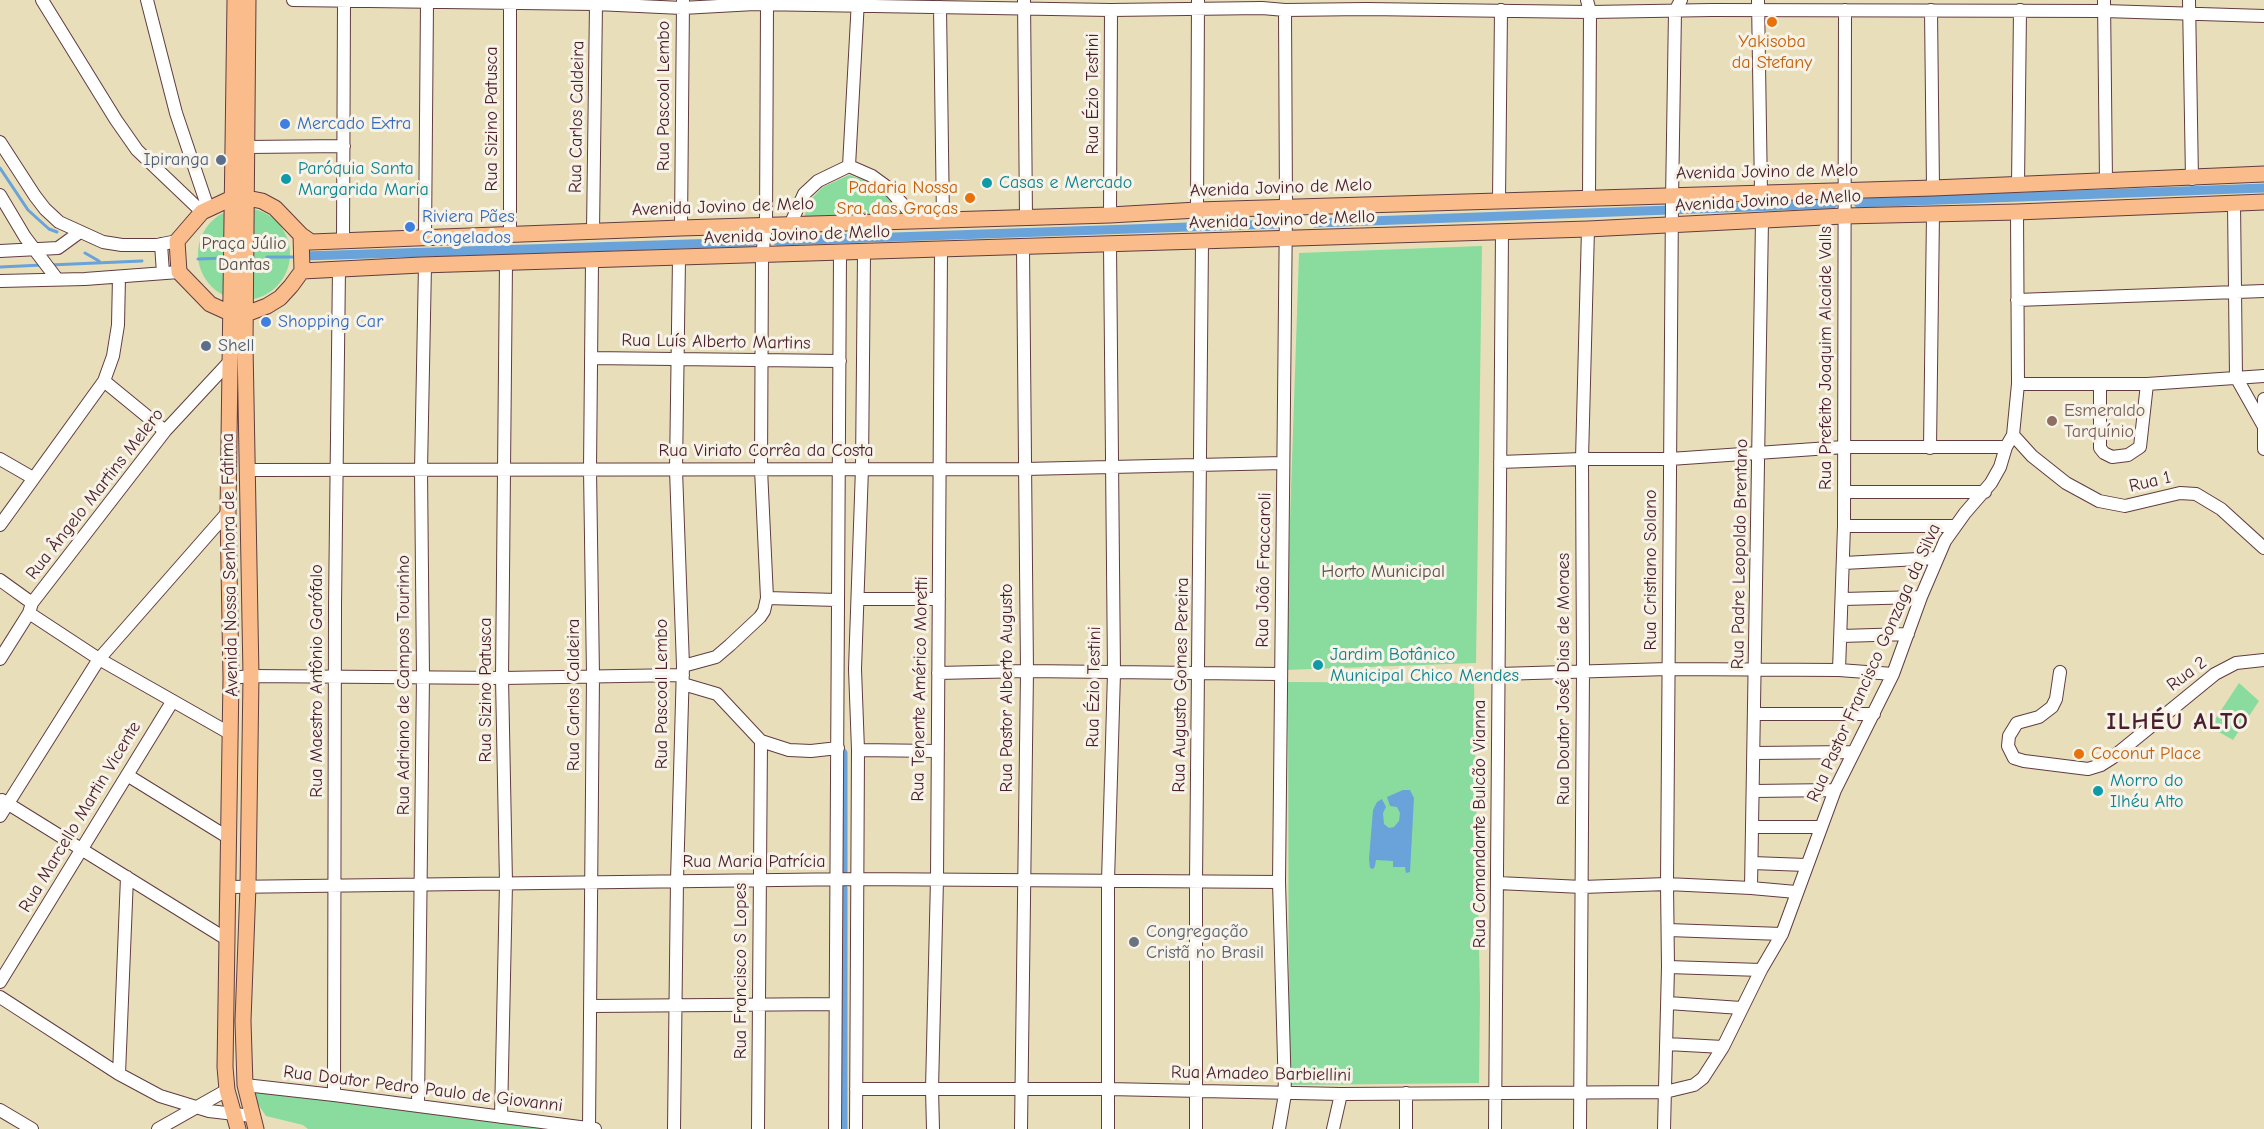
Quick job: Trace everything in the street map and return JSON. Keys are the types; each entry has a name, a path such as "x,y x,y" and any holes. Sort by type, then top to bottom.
{"main road":[{"name":"Avenida Nossa Senhora de Fátima","path":"235,0 240,198 239,314 249,470 251,676 248,886 243,1021 245,1085 254,1123"},
{"name":"Avenida Nossa Senhora de Fátima","path":"240,198 247,147 248,0"},
{"name":"Avenida Jovino de Melo","path":"301,241 1110,215 1286,207 1672,197 2264,174"},
{"path":"240,198 262,201 275,208 301,241 301,267 291,286 279,298 267,306 239,314 210,304 179,272 177,241 205,210 240,198"},
{"name":"Avenida Jovino de Mello","path":"301,267 339,268 1023,248 1588,229 1672,222 2264,202"},
{"name":"Avenida Nossa Senhora de Fátima","path":"238,1129 227,1090 225,1067 231,734 228,513 231,360 239,314"}],"street":[{"path":"42,0 116,120 138,150 205,210"},
{"path":"147,0 176,113 205,210"},
{"path":"293,0 596,4 810,3 940,7 1263,4 1285,10 1365,4 1501,10 1527,5 1678,6 1712,10 1762,7 1845,10 2020,10 2104,5 2188,13 2264,16"},
{"path":"1700,0 1712,10"},
{"path":"1762,7 1781,0"},
{"path":"2189,0 2192,178"},
{"path":"343,241 344,2"},
{"path":"424,238 427,3"},
{"name":"Rua Sizino Patusca","path":"510,3 510,234"},
{"path":"231,678 251,676 502,678 683,675 716,657 756,622 764,611 767,598 761,469 762,256 766,225 759,3"},
{"name":"Rua Carlos Caldeira","path":"593,231 596,4"},
{"name":"Rua Pascoal Lembo","path":"681,228 683,4"},
{"path":"849,166 857,4"},
{"path":"1024,5 1026,217"},
{"path":"1197,210 1198,5"},
{"path":"2104,5 2106,181"},
{"path":"1588,6 1589,198"},
{"name":"Rua Cristiano Solano","path":"1664,1129 1668,1003 1666,884 1672,197 1678,6"},
{"path":"940,7 943,220"},
{"name":"Rua Ézio Testini","path":"1110,215 1118,7"},
{"path":"1761,192 1762,7"},
{"name":"Rua João Fraccaroli","path":"1279,1129 1285,1094 1280,882 1280,674 1286,239 1285,10"},
{"path":"1499,201 1501,10"},
{"name":"Rua Prefeito Joaquim Alcaide Valls","path":"1839,670 1844,563 1845,10"},
{"path":"1931,10 1934,188"},
{"path":"2018,185 2020,10"},
{"path":"0,142 45,209 59,222 103,242 122,245 161,244 177,241"},
{"path":"247,147 344,147"},
{"path":"790,225 804,194 818,181 849,166 872,176 887,187 917,220"},
{"path":"0,195 33,250 55,277"},
{"path":"2235,203 2236,377 2263,425"},
{"path":"2013,435 2018,384 2017,212"},
{"path":"1930,448 1933,213"},
{"name":"Rua Padre Leopoldo Brentano","path":"1751,888 1762,220"},
{"name":"Rua Doutor José Dias de Moraes","path":"1580,1129 1583,672 1581,459 1588,229"},
{"path":"0,251 58,248 80,232"},
{"name":"Rua Comandante Bulcão Vianna","path":"1494,1129 1498,884 1502,232"},
{"name":"Rua Augusto Gomes Pereira","path":"1196,1129 1202,242"},
{"path":"161,244 163,273"},
{"name":"Rua Ézio Testini","path":"1108,1129 1108,881 1114,673 1110,245"},
{"name":"Rua Pastor Alberto Augusto","path":"1021,1129 1027,671 1023,248"},
{"name":"Rua Tenente Américo Moretti","path":"933,1129 941,250"},
{"path":"835,1129 835,1004 858,750 855,669 862,468 864,253"},
{"path":"840,254 838,748 856,1089 856,1129"},
{"name":"Rua Pascoal Lembo","path":"674,1129 677,880 683,675 676,470 679,258"},
{"name":"Rua Carlos Caldeira","path":"592,261 590,469 593,676 592,1129"},
{"name":"Rua Sizino Patusca","path":"501,1117 506,883 502,678 506,263"},
{"name":"Rua Adriano de Campos Tourinho","path":"418,1106 423,676 421,470 425,265"},
{"name":"Rua Maestro Antônio Garófalo","path":"334,1095 334,678 339,268"},
{"path":"0,281 55,277 119,277 179,272"},
{"path":"0,525 104,381 118,325 119,277"},
{"path":"2017,300 2264,291"},
{"name":"Rua Luís Alberto Martins","path":"591,358 840,361"},
{"name":"Rua Ângelo Martins Melero","path":"0,659 31,608 165,431 231,360"},
{"path":"2018,384 2147,384 2264,376"},
{"path":"104,381 165,431"},
{"path":"2100,384 2099,443 2102,451 2112,457 2128,455 2138,449 2142,441 2147,384"},
{"path":"2264,399 2264,448"},
{"name":"Rua Pastor Francisco Gonzaga da Silva","path":"1687,1088 1703,1078 1723,1047 1741,1008 1782,933 1835,790 1893,674 1937,558 1955,526 1984,492 2000,467 2006,447 2013,435"},
{"name":"Rua 1","path":"2013,435 2032,456 2066,483 2099,501 2125,506 2181,493 2196,494 2221,509 2264,548"},
{"path":"1500,462 1670,459 1844,447 2006,447"},
{"path":"0,459 33,478"},
{"name":"Rua Viriato Corrêa da Costa","path":"249,470 1025,469 1283,463"},
{"path":"1844,492 1984,492"},
{"path":"0,816 4,801 99,658 228,513"},
{"path":"1844,526 1955,526"},
{"path":"1844,563 1937,558"},
{"path":"0,580 31,608 99,658 231,734"},
{"path":"1842,599 1921,597"},
{"path":"767,598 837,600"},
{"path":"858,599 939,599"},
{"path":"1840,636 1908,634"},
{"name":"Rua 2","path":"2060,672 2056,699 2052,707 2039,717 2017,723 2009,735 2008,746 2014,758 2024,761 2088,769 2112,758 2215,674 2236,663 2264,660"},
{"path":"1499,674 1668,669 1839,670 1893,674"},
{"path":"938,673 1027,671 1280,674"},
{"path":"683,675 717,694 761,741 789,750 811,751 838,748"},
{"name":"Rua Marcello Martin Vicente","path":"0,982 172,702"},
{"path":"1755,714 1874,714"},
{"name":"Rua Francisco S Lopes","path":"758,1129 761,741"},
{"path":"858,750 936,752"},
{"path":"1754,753 1854,752"},
{"path":"127,775 229,837"},
{"path":"1754,791 1835,790"},
{"path":"4,801 228,940"},
{"path":"1752,827 1820,827"},
{"path":"1752,863 1806,866"},
{"path":"119,1074 127,877"},
{"name":"Rua Maria Patrícia","path":"228,887 846,879 1280,882"},
{"path":"1498,884 1582,887 1666,884 1796,892"},
{"path":"1668,930 1782,933"},
{"path":"1668,967 1761,970"},
{"path":"0,997 119,1074 160,1096 194,1107 234,1113 254,1123"},
{"path":"1668,1003 1741,1008"},
{"path":"592,1006 835,1004"},
{"path":"1667,1044 1723,1047"},
{"name":"Rua Doutor Pedro Paulo de Giovanni","path":"245,1085 592,1129"},
{"name":"Rua Amadeo Barbiellini","path":"856,1089 1108,1089 1341,1094 1665,1092 1687,1088"},
{"path":"158,1129 227,1090"},
{"path":"1406,1093 1406,1129"},
{"path":"1333,1129 1341,1094"},
{"path":"0,1110 32,1129"}],"green space":[{"path":"849,175 870,182 909,216 804,217 811,199 823,187"},
{"name":"Praça Júlio Dantas","path":"244,208 261,212 276,222 286,237 290,254 286,271 276,286 261,296 244,300 227,296 212,286 202,271 198,254 202,237 212,222 227,212"},
{"name":"Horto Municipal","path":"1482,246 1476,663 1285,670 1299,253"},
{"path":"1288,682 1474,683 1480,998 1479,1083 1289,1085"},
{"path":"2239,683 2259,701 2233,740 2210,727"},
{"path":"245,1085 596,1129 308,1129 303,1125 266,1116"}],"water":[{"path":"1403,790 1410,790 1414,798 1410,872 1406,873 1405,867 1393,867 1393,861 1376,860 1373,869 1370,868 1373,810 1377,802 1382,799 1386,807 1383,813 1384,824 1389,828 1394,827 1399,821 1400,813 1397,807 1390,806 1387,797"}],"waterway":[{"path":"0,168 28,210 49,229 57,232"},
{"path":"1858,203 2264,188"},
{"path":"1315,223 1833,204"},
{"path":"777,241 1277,224"},
{"path":"303,256 753,242"},
{"path":"85,253 99,261"},
{"path":"267,257 298,257"},
{"path":"198,259 225,258"},
{"path":"50,265 142,261"},
{"path":"0,267 43,265"},
{"path":"843,753 843,872"},
{"path":"843,888 843,1129"}],"place":[{"name":"Yakisoba da Stefany","path":"1772,22"},
{"name":"Mercado Extra","path":"285,124"},
{"name":"Ipiranga","path":"221,160"},
{"name":"Paróquia Santa Margarida Maria","path":"286,179"},
{"name":"Casas e Mercado","path":"987,183"},
{"name":"Padaria Nossa Sra. das Graças","path":"970,198"},
{"name":"Riviera Pães Congelados","path":"410,227"},
{"name":"Shopping Car","path":"266,322"},
{"name":"Shell","path":"206,346"},
{"name":"Esmeraldo Tarquínio","path":"2052,421"},
{"name":"Jardim Botânico Municipal Chico Mendes","path":"1318,665"},
{"name":"Coconut Place","path":"2079,754"},
{"name":"Morro do Ilhéu Alto","path":"2098,791"},
{"name":"Congregação Cristã no Brasil","path":"1134,942"}],"district":[{"name":"ILHÉU ALTO","path":"2178,722"}]}
